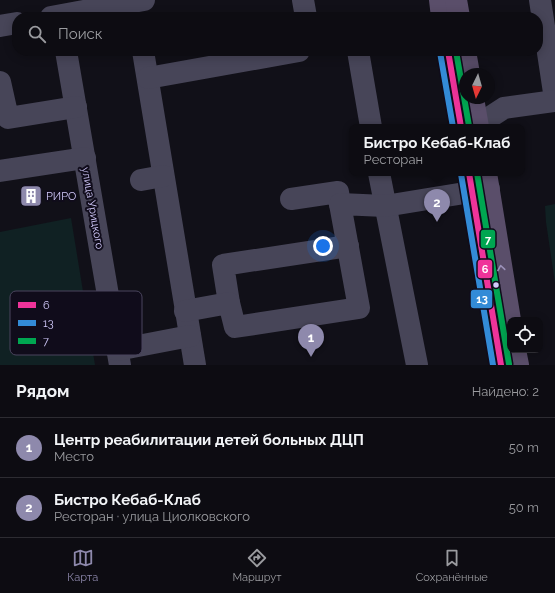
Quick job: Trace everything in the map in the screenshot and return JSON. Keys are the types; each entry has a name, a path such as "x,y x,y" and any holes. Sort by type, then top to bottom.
{"main road":[{"path":"440,0 441,12"},
{"path":"456,0 458,12"},
{"path":"450,56 471,124"},
{"path":"466,56 468,68"},
{"path":"472,124 473,104"},
{"path":"479,182 509,317"},
{"path":"479,182 501,365"},
{"path":"516,353 518,365"}],"street":[{"path":"303,0 305,12"},
{"path":"540,0 542,12"},
{"path":"94,12 138,6"},
{"path":"476,124 504,108 555,100 543,20"},
{"name":"улица Урицкого","path":"67,56 107,291"},
{"path":"144,56 195,365"},
{"path":"148,78 271,56"},
{"path":"359,56 370,124"},
{"path":"0,82 4,118 76,108"},
{"path":"0,171 85,158"},
{"path":"141,180 163,176"},
{"path":"380,176 417,365"},
{"path":"340,204 385,206 479,182"},
{"path":"292,199 338,192 348,246 359,308 235,327 229,303 223,265 348,246"},
{"path":"185,311 229,303"},
{"path":"142,350 190,336"}],"shaded area":[{"path":"555,204 555,283 545,206"},
{"path":"71,218 83,291 10,291 10,355 93,355 95,365 0,365 0,232"}],"transit line":[{"name":"13","path":"441,56 452,124"},
{"name":"6","path":"449,56 460,124"},
{"name":"7","path":"457,56 469,124"},
{"name":"13","path":"461,176 493,365"},
{"name":"6","path":"470,176 501,365"},
{"name":"7","path":"478,176 509,364"}],"place":[{"name":"РИРО","path":"31,196"},
{"name":"Бистро Кебаб-Клаб","path":"437,222"},
{"name":"Центр реабилитации детей больных ДЦП","path":"311,357"}]}
